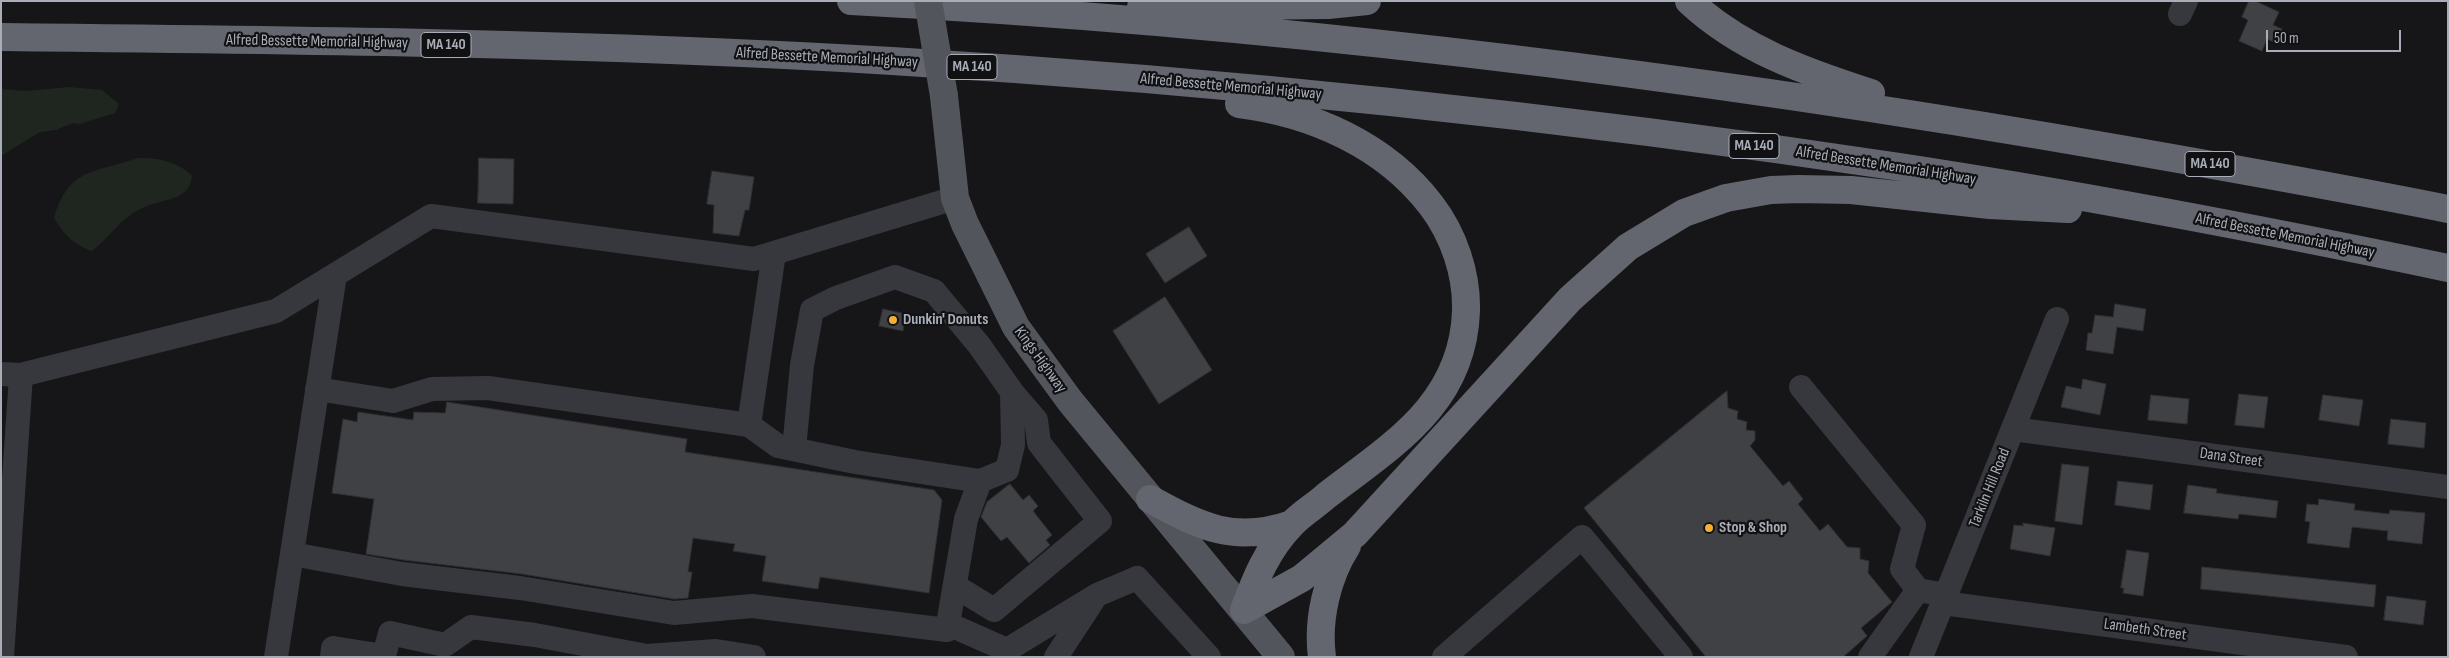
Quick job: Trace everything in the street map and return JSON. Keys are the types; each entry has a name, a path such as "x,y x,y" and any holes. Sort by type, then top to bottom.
{"highway":[{"name":"MA 140","path":"851,1 1006,11 1465,53 1763,91 1971,122 2300,179 2448,209"},
{"path":"1006,11 1192,6 1328,5 1367,1"},
{"path":"1689,1 1744,41 1798,68 1885,98 1971,122"},
{"name":"Alfred Bessette Memorial Highway","path":"1,37 588,48 873,60 1333,96 1553,120 1902,167 2166,212 2448,268"},
{"path":"1054,73 1189,97 1262,107 1297,115 1328,127 1357,142 1384,160 1423,195 1439,215 1452,242 1462,271 1466,300 1466,327 1460,354 1451,379 1437,400 1401,438 1292,524 1266,555 1244,610"},
{"path":"1244,610 1302,578 1355,534 1570,299 1594,276 1645,234 1684,212 1726,198 1771,190 1824,189 2025,207 2166,212"},
{"path":"1150,499 1197,524 1233,534 1260,533 1292,524"},
{"path":"1322,657 1320,635 1325,601 1335,570 1355,534"}],"main road":[{"name":"Kings Highway","path":"928,1 944,96 955,198 965,224 1002,302 1028,346 1150,499 1244,610 1281,657"}],"street":[{"path":"2,657 11,375 276,311 431,216 754,259 955,198"},
{"path":"749,425 774,253"},
{"path":"276,657 335,274"},
{"path":"794,450 802,365 812,310 836,298 895,277 934,291 979,345 1012,392 1036,420 1039,443 1100,521 994,610 955,586"},
{"name":"Tarkiln Hill Road","path":"1921,657 2057,319"},
{"path":"317,389 393,400 432,389 488,388 749,425 778,446 794,450 855,462 980,481 1007,470 1013,445 1012,392"},
{"path":"1801,388 1914,525 1902,569 1918,590 1870,657"},
{"name":"Dana Street","path":"2013,429 2448,487"},
{"path":"292,554 402,574 520,588 580,600 674,613 752,606 947,630 966,519 980,481"},
{"path":"1444,657 1582,537 1681,657"},
{"path":"948,624 1007,650 1097,595 1137,578 1209,657"},
{"name":"Lambeth Street","path":"1918,590 1945,599 2276,652 2346,657"},
{"path":"1056,657 1097,595"},
{"path":"332,657 334,648 384,656 390,633 445,645 471,627 535,635 647,656 716,651 753,657"}],"shaded area":[{"path":"69,87 102,90 119,104 115,113 80,124 73,123 56,130 40,132 1,156 1,89 26,91"},
{"path":"138,158 167,161 181,167 192,176 190,184 182,194 140,209 132,214 92,251 79,245 61,229 54,218 67,189 86,174"}],"building":[{"path":"2249,1 2255,1 2279,12 2273,25 2282,29 2276,43 2267,39 2262,51 2239,41 2248,20 2242,17"},
{"path":"479,158 514,159 513,204 478,203"},
{"path":"712,171 754,177 749,210 745,210 739,236 713,233 714,205 707,204"},
{"path":"1189,227 1207,256 1165,283 1146,254"},
{"path":"1165,297 1212,370 1159,404 1113,331"},
{"path":"2115,304 2146,309 2143,331 2117,327 2113,354 2086,350 2088,333 2092,333 2095,315 2113,317"},
{"name":"Dunkin' Donuts","path":"883,309 906,314 903,331 879,326"},
{"path":"2083,379 2106,384 2100,415 2061,407 2066,386 2081,389"},
{"name":"Stop & Shop","path":"1727,391 1728,408 1738,411 1737,419 1747,422 1746,430 1755,431 1755,440 1750,446 1783,486 1789,481 1803,499 1798,504 1820,531 1828,524 1847,547 1860,548 1860,559 1869,561 1868,573 1892,602 1861,628 1867,636 1843,657 1706,657 1584,508"},
{"path":"2239,394 2268,397 2264,428 2235,425"},
{"path":"2151,395 2189,399 2187,424 2148,420"},
{"path":"2323,395 2363,400 2359,426 2319,420"},
{"path":"447,402 687,439 685,452 934,490 942,500 929,593 820,577 818,589 762,581 766,556 733,551 735,544 693,538 688,572 692,572 688,598 674,599 522,574 366,554 374,499 332,493 343,419 357,422 358,412 413,420 414,412 445,413"},
{"path":"2391,419 2426,423 2424,448 2388,444"},
{"path":"2062,464 2089,467 2082,525 2055,521"},
{"path":"2118,481 2153,485 2150,510 2115,505"},
{"path":"1010,484 1023,500 1029,495 1038,506 1033,511 1052,535 1046,540 1050,545 1029,563 1007,537 1001,541 981,517 987,502"},
{"path":"2188,485 2217,489 2216,493 2278,501 2276,518 2239,514 2238,519 2184,513"},
{"path":"2319,499 2355,504 2354,510 2389,514 2390,510 2425,513 2422,544 2387,540 2388,531 2352,527 2349,548 2307,543 2310,522 2305,521 2307,504 2318,505"},
{"path":"2023,523 2055,528 2050,556 2010,549 2014,525 2023,526"},
{"path":"2127,550 2149,553 2143,596 2123,593 2124,588 2121,588"},
{"path":"2202,567 2376,585 2374,607 2201,589"},
{"path":"2387,596 2426,601 2423,625 2384,620"}],"place":[{"name":"Dunkin' Donuts","path":"893,320"},
{"name":"Stop & Shop","path":"1709,528"}]}
